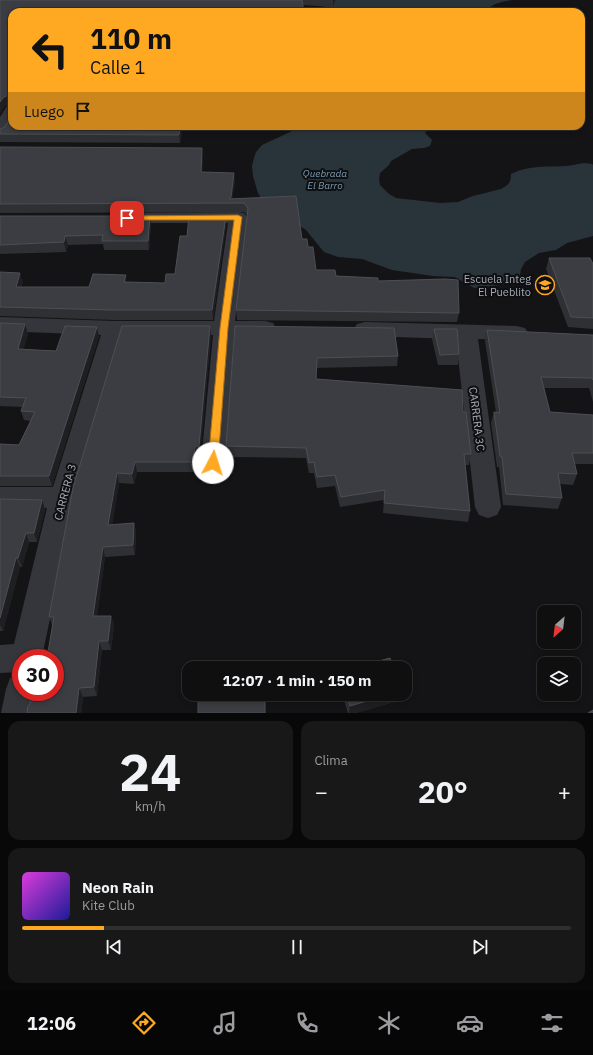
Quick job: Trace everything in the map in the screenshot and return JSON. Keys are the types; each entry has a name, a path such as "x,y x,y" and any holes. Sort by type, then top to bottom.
{"street":[{"path":"0,132 8,117"},
{"path":"103,218 238,217 224,328 213,463"},
{"path":"0,324 114,328 287,328"},
{"name":"CARRERA 3","path":"20,649 62,498 114,328"},
{"path":"349,329 466,330 537,334"},
{"name":"CARRERA 3C","path":"466,330 488,507"},
{"path":"0,497 62,498"},
{"path":"17,713 19,701"}],"water":[{"path":"336,0 513,0 496,4 489,8 321,8"},
{"name":"Quebrada El Barro","path":"294,130 427,130 425,133 432,140 430,146 412,149 391,161 389,165 380,173 380,185 389,194 396,198 440,203 458,202 473,196 501,189 509,183 511,174 525,169 567,166 582,163 592,164 593,236 567,243 556,250 539,253 525,262 521,269 519,283 474,288 455,277 433,276 392,270 362,259 338,257 324,252 306,230 263,201 258,193 252,166 256,152 262,145"}],"building":[{"path":"0,0 302,0 303,8 8,8 8,95 4,97 0,102"},
{"path":"8,122 8,130 180,130 179,135 0,134 0,129 5,127"},
{"path":"0,147 202,148 201,172 234,173 231,197 229,199 296,196 302,239 307,239 308,247 313,247 316,270 335,270 336,276 378,278 378,281 458,280 459,313 236,310 248,208 244,203 0,204"},
{"path":"0,216 150,216 148,241 102,241 103,235 65,236 64,242 0,245"},
{"path":"189,216 226,216 212,310 112,310 0,307 0,272 20,273 16,287 89,287 93,274 126,275 124,282 165,283 166,274 175,274 180,236 187,236"},
{"path":"549,258 590,258 593,264 593,318 571,317"},
{"path":"0,323 25,324 18,349 56,351 65,326 97,327 49,476 0,476 0,444 19,445 35,412 21,411 26,398 0,397"},
{"path":"122,326 210,326 199,446 195,446 193,462 135,462 132,474 117,473 108,525 134,523 133,545 103,547 93,616 111,616 108,641 99,641 94,687 79,688 76,713 27,713 30,701 64,701 64,649 49,649 54,617 49,617 73,488"},
{"path":"235,326 394,328 398,356 317,358 316,379 462,390 463,412 466,412 471,454 464,454 470,511 384,503 385,490 341,497 335,475 317,477 314,462 309,463 306,448 226,446"},
{"path":"434,329 457,329 459,354 440,355"},
{"path":"487,330 593,335 593,380 592,378 541,377 550,412 593,415 593,453 572,453 577,474 558,473 562,498 506,494 502,457 500,456 494,412 500,413"},
{"path":"0,499 42,500 34,533 26,533 18,558 16,558 0,618"},
{"path":"390,658 391,661 379,661"},
{"path":"198,701 265,701 265,713 198,713"},
{"path":"348,701 367,701 350,706"}],"place":[{"name":"Escuela Integ El Pueblito","path":"545,285"}],"route":[{"path":"127,218 238,217 224,328 213,463"}]}
